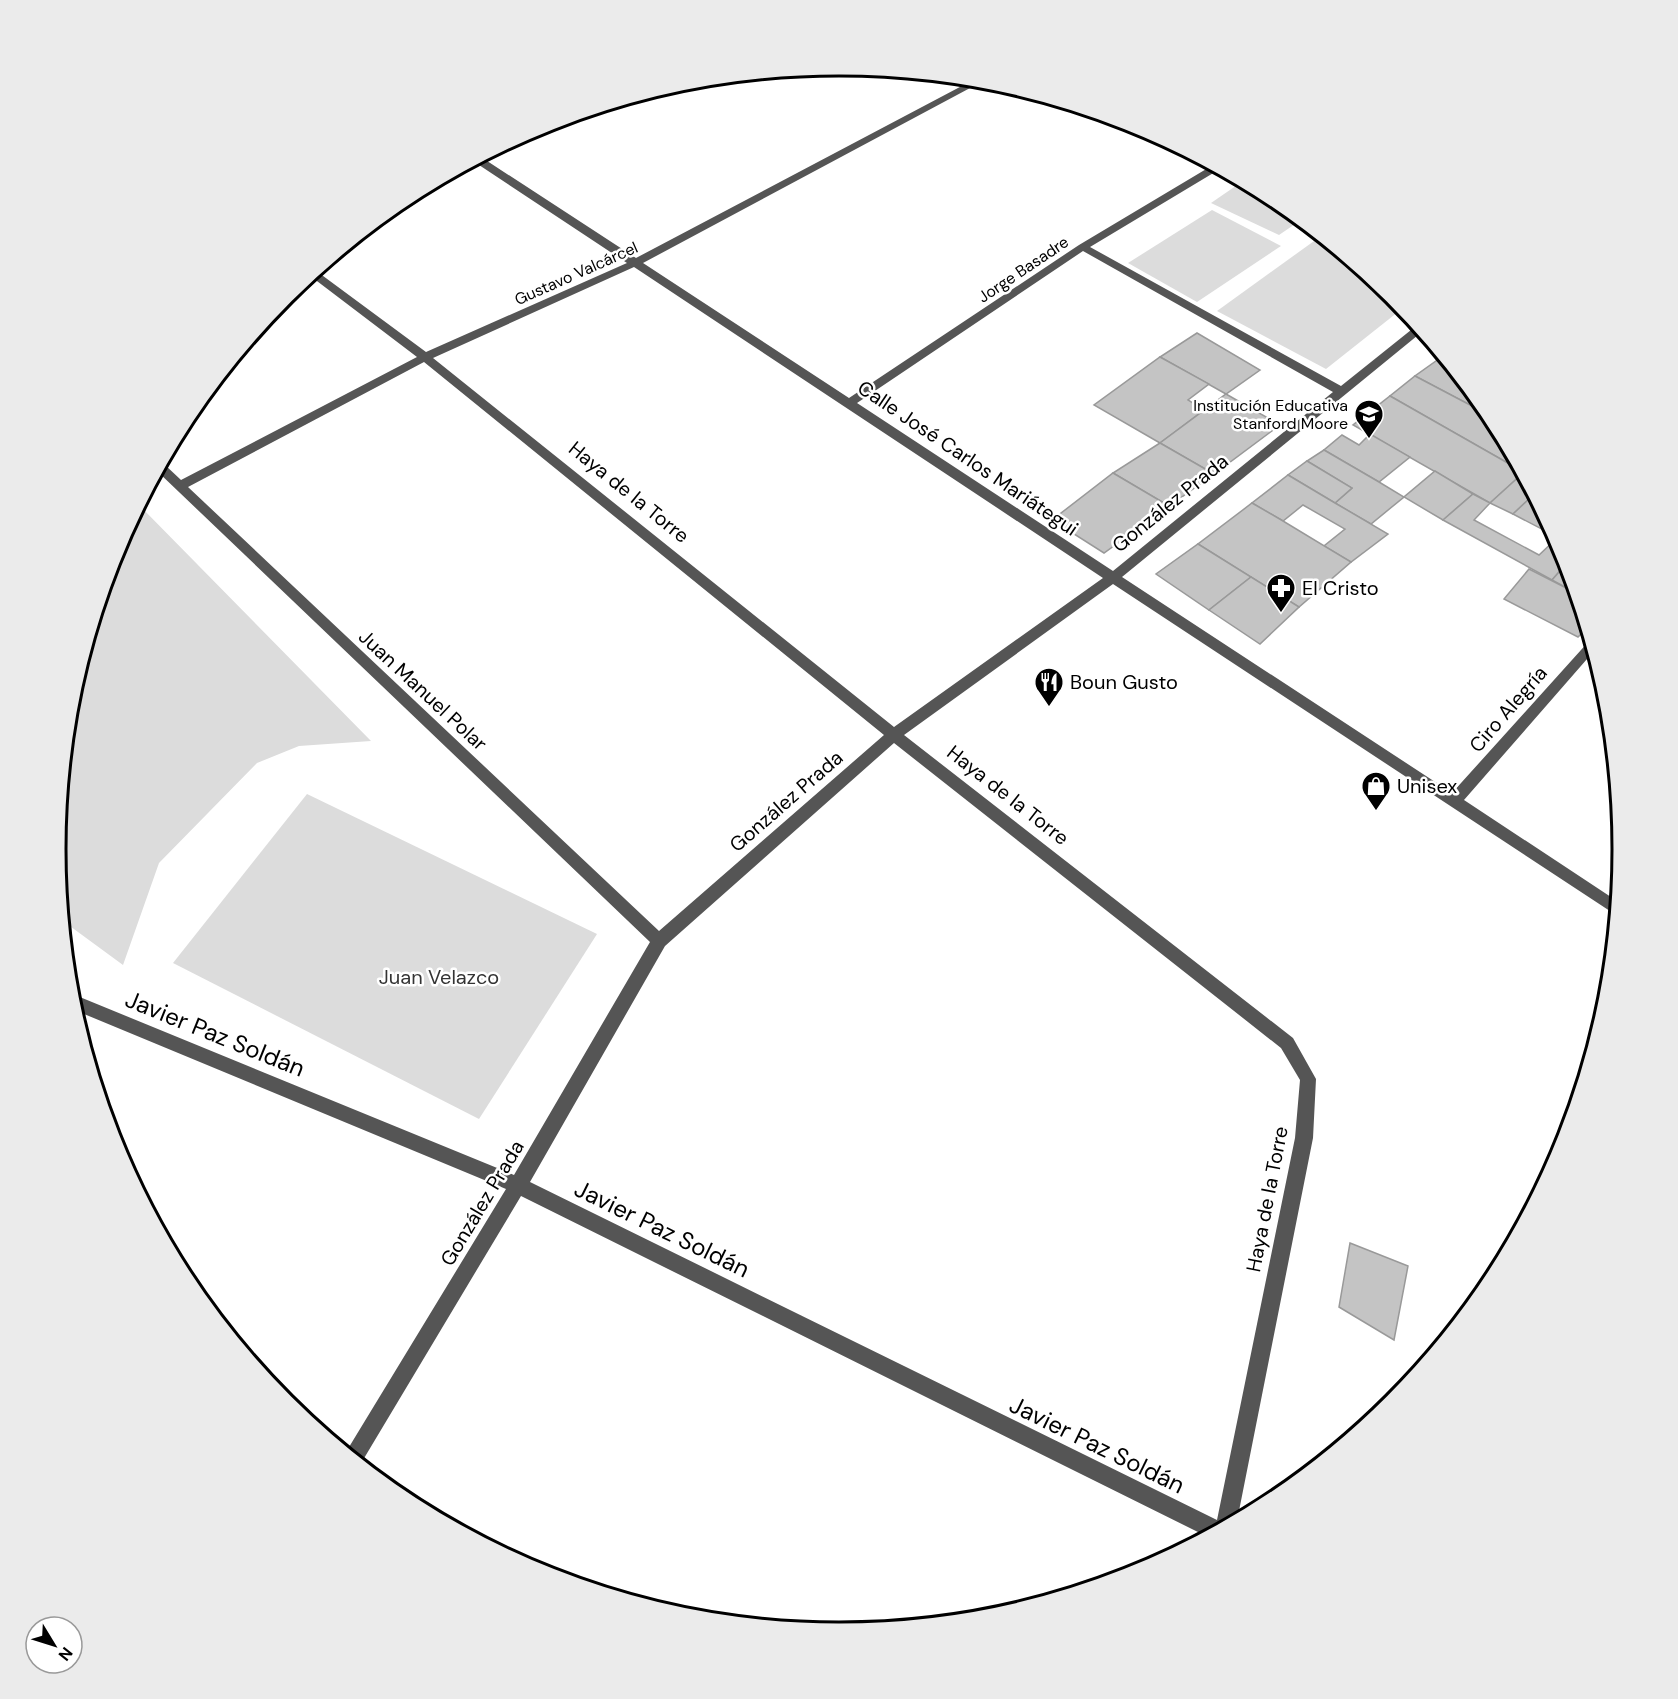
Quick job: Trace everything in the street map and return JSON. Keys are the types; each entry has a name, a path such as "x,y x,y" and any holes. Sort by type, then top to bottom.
{"street":[{"name":"Gustavo Valcárcel","path":"180,486 425,357 635,263 967,87"},
{"name":"Calle José Carlos Mariátegui","path":"484,163 1610,904"},
{"name":"Jorge Basadre","path":"849,403 1083,247 1210,171"},
{"path":"1083,247 1340,391"},
{"name":"Haya de la Torre","path":"319,277 425,357 894,735 1287,1043 1308,1078 1304,1138 1228,1517"},
{"name":"González Prada","path":"356,1453 518,1185 659,941 894,735 1112,578 1414,333"},
{"name":"Juan Manuel Polar","path":"165,472 659,941"},
{"name":"Ciro Alegría","path":"1454,801 1586,650"},
{"name":"Javier Paz Soldán","path":"82,1005 518,1185 1210,1527"}],"green space":[{"path":"1236,186 1294,225 1279,235 1211,203"},
{"path":"1212,210 1281,246 1197,302 1128,263"},
{"path":"1315,240 1349,268 1396,314 1326,369 1217,311"},
{"path":"145,511 371,741 299,746 257,763 159,863 123,965 71,927 66,850 68,799 81,699 92,649 107,601"},
{"name":"Juan Velazco","path":"307,794 597,934 479,1119 173,963"}],"building":[{"path":"1197,333 1260,370 1226,394 1160,357"},
{"path":"1160,357 1209,384 1188,400 1204,410 1160,443 1094,405"},
{"path":"1437,360 1472,406 1415,376"},
{"path":"1415,376 1472,406 1508,463 1390,396"},
{"path":"1226,394 1280,425 1214,474 1160,443"},
{"path":"1390,396 1508,463 1517,479 1490,503 1353,425"},
{"path":"1370,434 1410,457 1379,482 1324,450 1342,435 1359,445"},
{"path":"1160,443 1214,474 1169,506 1113,473"},
{"path":"1324,450 1404,497 1371,524 1335,503 1352,488 1307,461"},
{"path":"1307,461 1352,488 1335,503 1288,475"},
{"path":"1435,471 1473,494 1443,520 1404,497"},
{"path":"1113,473 1169,506 1104,553 1052,520"},
{"path":"1288,475 1388,534 1351,562 1324,546 1345,529 1303,505 1283,521 1252,503"},
{"path":"1517,479 1528,500 1513,514 1490,503"},
{"path":"1473,494 1490,503 1474,520 1539,555 1549,545 1560,571 1552,580 1443,520"},
{"path":"1528,500 1542,529 1513,514"},
{"path":"1252,503 1351,562 1299,607 1198,544"},
{"path":"1198,544 1251,577 1209,610 1156,574"},
{"path":"1529,569 1566,588 1581,634 1578,637 1504,599"},
{"path":"1560,571 1566,587 1552,580"},
{"path":"1251,577 1299,607 1260,644 1209,610"},
{"path":"1350,1243 1408,1266 1394,1340 1339,1307"}],"place":[{"name":"Institución Educativa Stanford Moore","path":"1369,440"},
{"name":"El Cristo","path":"1281,614"},
{"name":"Boun Gusto","path":"1049,708"},
{"name":"Unisex","path":"1376,812"}]}
